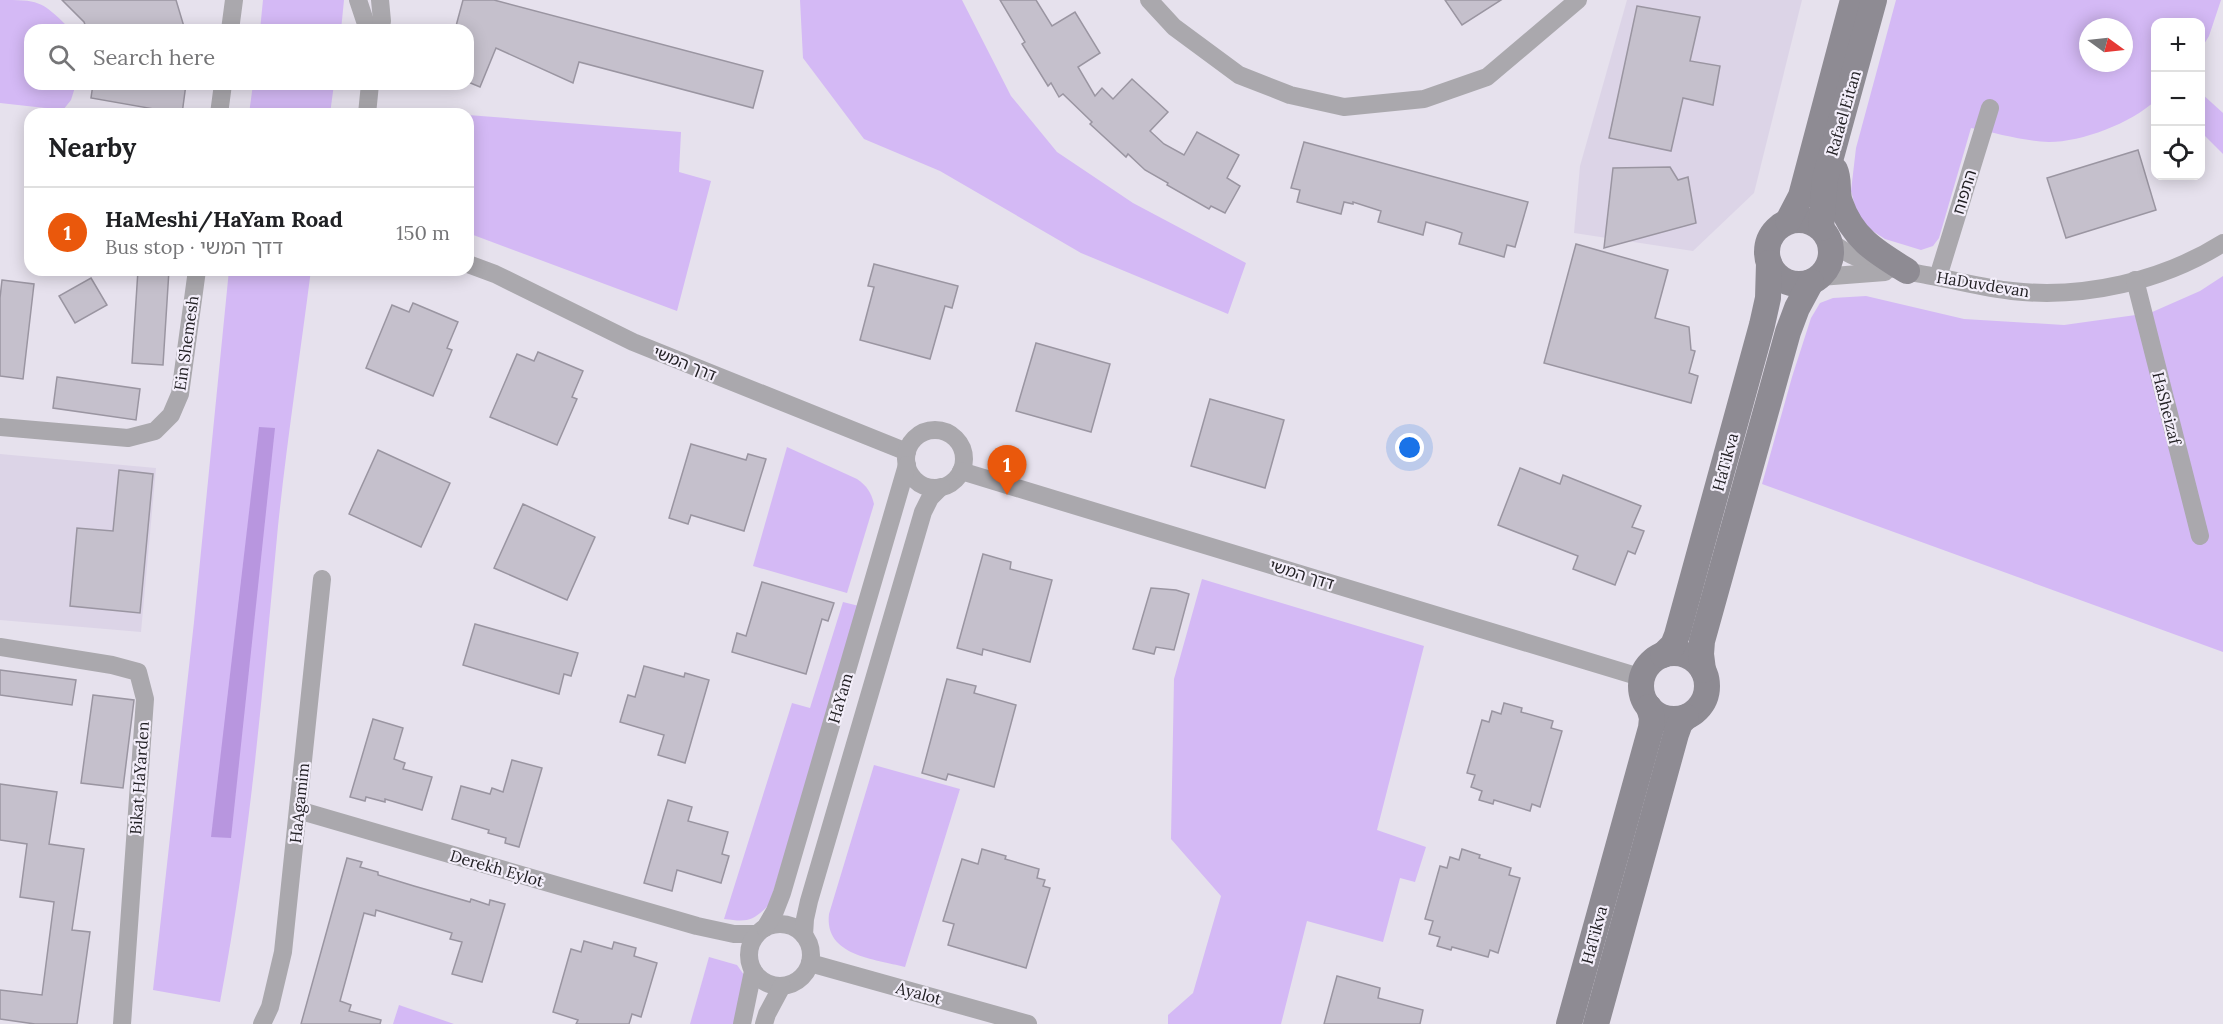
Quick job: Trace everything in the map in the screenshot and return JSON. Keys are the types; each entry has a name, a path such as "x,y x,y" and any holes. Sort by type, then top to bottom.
{"street":[{"path":"231,24 234,0"},
{"path":"358,0 366,24"},
{"path":"380,0 381,24"},
{"path":"1149,0 1174,27 1239,75 1290,95 1344,107 1424,99 1487,77 1578,0"},
{"name":"Rafael Eitan","path":"1788,221 1801,196 1853,0"},
{"name":"Rafael Eitan","path":"1825,234 1825,179 1874,0"},
{"path":"220,108 222,90"},
{"path":"368,108 369,90"},
{"name":"התפוח","path":"1938,277 1990,108"},
{"path":"1830,158 1838,177 1839,199 1847,220 1871,248 1910,272"},
{"path":"1808,220 1825,234 1832,250 1830,260 1826,270 1815,280 1796,284 1777,276 1769,263 1767,249 1775,230 1788,221 1808,220"},
{"name":"HaDuvdevan","path":"1825,234 1848,254 1868,262 2014,291 2051,293 2095,289 2134,280 2174,268 2223,243"},
{"name":"HaTikva","path":"1663,655 1673,645 1677,635 1762,325 1768,298 1769,263"},
{"name":"דרך המשי","path":"474,266 495,274 633,342 907,458"},
{"name":"HaDuvdevan","path":"1815,280 1865,273 1910,272"},
{"name":"Ein Shemesh","path":"0,427 128,438 155,431 171,416 180,394 196,276"},
{"name":"HaTikva","path":"1703,670 1702,641 1788,332 1797,308 1815,280"},
{"name":"HaSheizaf","path":"2134,280 2200,536"},
{"path":"938,430 947,433 962,449 964,457 961,471 953,482 941,488 927,487 919,483 912,477 907,458 914,440 924,432 938,430"},
{"name":"HaYam","path":"761,931 775,911 782,893 907,458"},
{"name":"דדך המשי","path":"961,471 1643,678"},
{"name":"HaYam","path":"804,936 809,901 923,512 930,498 941,488"},
{"name":"HaAgamim","path":"262,1024 270,1006 283,952 322,579"},
{"name":"Bikat HaYarden","path":"0,647 112,665 138,672 145,699 122,1024"},
{"path":"1678,653 1688,656 1703,670 1707,679 1706,694 1699,708 1686,717 1666,718 1649,707 1642,693 1643,678 1650,664 1663,655 1678,653"},
{"name":"HaTikva","path":"1569,1024 1651,728 1649,707"},
{"name":"HaTikva","path":"1596,1024 1676,734 1680,723 1686,717"},
{"name":"Derekh Eylot","path":"298,810 697,926"},
{"path":"783,924 793,927 804,936 810,949 810,963 806,972 799,979 782,986 767,984 759,978 733,943 697,926 734,934 761,931 783,924"},
{"path":"742,1024 752,969 750,947 761,931"},
{"name":"Ayalot","path":"810,963 1028,1024"},
{"path":"764,1024 782,986"}],"shaded area":[{"path":"0,0 23,0 38,3 65,24 24,24 24,90 74,90 71,100 65,108 0,103"},
{"path":"263,0 344,0 342,24 261,24"},
{"path":"800,0 962,0 1011,96 1057,152 1133,203 1246,263 1228,314 1081,253 940,171 864,139 803,58"},
{"path":"1627,0 1802,0 1754,193 1693,251 1574,233 1580,166"},
{"path":"1896,0 2221,0 2205,42 2205,18 2151,18 2151,104 2120,124 2076,139 2049,142 1971,128 1939,238 1933,246 1921,250 1885,239 1868,228 1857,214 1851,191 1856,148"},
{"path":"252,90 333,90 331,108 250,108"},
{"path":"2205,97 2223,113 2223,154 2205,136"},
{"path":"474,115 681,132 679,172 711,181 677,311 474,235"},
{"path":"228,276 310,276 289,430 248,824 220,1002 153,990 194,622"},
{"path":"2223,276 2223,652 1762,484 1792,377 1811,318 1820,303 1833,298 1866,296 1964,319 2064,325 2150,313 2200,291"},
{"path":"259,427 275,428 231,838 211,837"},
{"path":"787,447 857,479 866,487 871,496 874,504 847,593 753,566"},
{"path":"0,454 156,468 141,632 0,620"},
{"path":"1202,579 1424,646 1377,830 1426,847 1415,882 1400,878 1383,942 1307,921 1281,1024 1168,1024 1168,1015 1193,993 1221,896 1171,839 1174,679"},
{"path":"843,602 863,607 769,905 749,920 724,919 792,703 810,708"},
{"path":"874,765 960,789 905,967 854,953 835,939 830,928 829,914"},
{"path":"709,957 737,965 749,982 737,1024 690,1024"},
{"path":"399,1005 454,1024 393,1024"}],"building":[{"path":"62,0 176,0 183,24 85,24"},
{"path":"463,0 494,0 763,71 753,108 579,62 573,83 496,48 480,87 474,84 474,24 457,24"},
{"path":"1000,0 1036,0 1052,26 1075,12 1100,53 1078,67 1095,96 1102,88 1113,99 1132,79 1168,112 1150,131 1164,144 1184,155 1197,132 1239,155 1227,178 1240,186 1225,213 1211,206 1209,209 1167,185 1168,183 1145,170 1128,154 1126,157 1090,124 1092,122 1063,94 1059,97 1051,83 1048,86 1022,44 1025,42"},
{"path":"1445,0 1501,0 1462,25"},
{"path":"1637,6 1700,17 1690,61 1720,66 1713,105 1683,98 1671,151 1609,138"},
{"path":"92,90 185,90 183,108 148,108 91,98"},
{"path":"1304,142 1528,202 1515,247 1507,245 1504,257 1459,244 1462,233 1426,222 1423,235 1378,222 1381,211 1353,202 1353,204 1344,202 1341,214 1297,202 1300,190 1291,188"},
{"path":"2138,150 2156,210 2066,238 2047,178"},
{"path":"1670,167 1678,180 1688,177 1696,223 1604,248 1613,168"},
{"path":"1576,244 1668,270 1655,318 1689,327 1691,350 1695,351 1689,373 1698,376 1691,403 1544,363"},
{"path":"874,264 958,286 952,308 945,306 930,359 860,340 874,287 868,286"},
{"path":"138,276 169,276 163,365 132,363"},
{"path":"91,278 107,305 75,323 59,296"},
{"path":"2,280 34,284 23,379 0,376"},
{"path":"413,303 458,322 447,348 452,350 433,396 366,368 392,305 409,312"},
{"path":"1036,343 1110,364 1091,432 1016,411"},
{"path":"538,352 583,371 572,397 577,399 557,445 490,417 517,354 534,361"},
{"path":"57,377 140,389 136,420 53,408"},
{"path":"1210,399 1284,420 1265,488 1191,466"},
{"path":"691,444 746,460 748,454 766,459 744,531 691,515 688,524 669,518"},
{"path":"378,450 450,483 421,547 349,514"},
{"path":"1520,468 1560,484 1563,475 1641,506 1632,527 1644,531 1635,554 1628,551 1615,585 1573,569 1578,556 1498,525"},
{"path":"119,470 153,474 140,613 70,606 77,528 113,531"},
{"path":"523,504 595,537 567,600 494,568"},
{"path":"983,554 1011,562 1010,569 1052,580 1030,662 983,649 982,655 957,648"},
{"path":"762,582 834,603 828,621 822,619 806,674 732,652 737,633 746,636"},
{"path":"1151,588 1176,590 1189,594 1174,650 1156,647 1154,654 1133,649"},
{"path":"475,624 578,653 571,676 564,674 559,694 463,665"},
{"path":"644,666 684,677 685,673 709,680 685,763 658,755 664,735 620,722 628,695 635,697"},
{"path":"0,670 76,680 72,705 0,695"},
{"path":"947,679 976,686 974,693 1016,705 994,787 948,774 946,780 922,773"},
{"path":"93,695 134,700 123,788 81,783"},
{"path":"1504,703 1522,708 1521,712 1553,721 1551,728 1562,731 1540,807 1532,804 1530,811 1494,800 1493,804 1479,800 1482,791 1471,787 1475,775 1467,773 1482,720 1489,722 1492,711 1501,714"},
{"path":"373,719 403,728 394,759 405,763 403,769 432,777 422,810 385,799 385,802 366,797 365,801 350,797"},
{"path":"512,760 542,768 519,847 505,843 506,838 488,833 489,830 452,819 461,786 490,794 492,788 503,792"},
{"path":"0,784 57,792 49,844 84,849 72,930 90,932 77,1024 35,1024 0,1019 0,990 42,995 54,902 20,897 27,844 0,840"},
{"path":"668,800 692,807 688,821 728,832 722,854 729,856 721,883 677,870 672,891 644,883"},
{"path":"982,849 1006,856 1005,859 1039,869 1037,878 1045,880 1043,886 1050,888 1026,968 948,945 954,924 943,921 962,859 978,864"},
{"path":"1462,849 1480,855 1479,858 1511,868 1509,875 1520,878 1498,953 1490,950 1488,957 1452,947 1451,950 1437,946 1440,937 1429,934 1433,921 1425,919 1440,866 1447,868 1450,857 1459,860"},
{"path":"347,858 362,862 360,867 378,872 378,875 414,886 470,902 471,899 489,905 490,900 505,904 482,982 452,974 462,942 450,939 452,933 376,910 375,916 364,913 340,1001 351,1005 349,1011 381,1020 380,1024 301,1024"},
{"path":"584,941 612,949 614,942 636,948 634,956 657,963 641,1017 632,1014 629,1024 576,1024 578,1020 553,1012 571,949 581,952"},
{"path":"1337,976 1380,988 1378,998 1423,1010 1420,1024 1324,1024"}],"place":[{"name":"HaMeshi/HaYam Road","path":"1007,495"}]}
